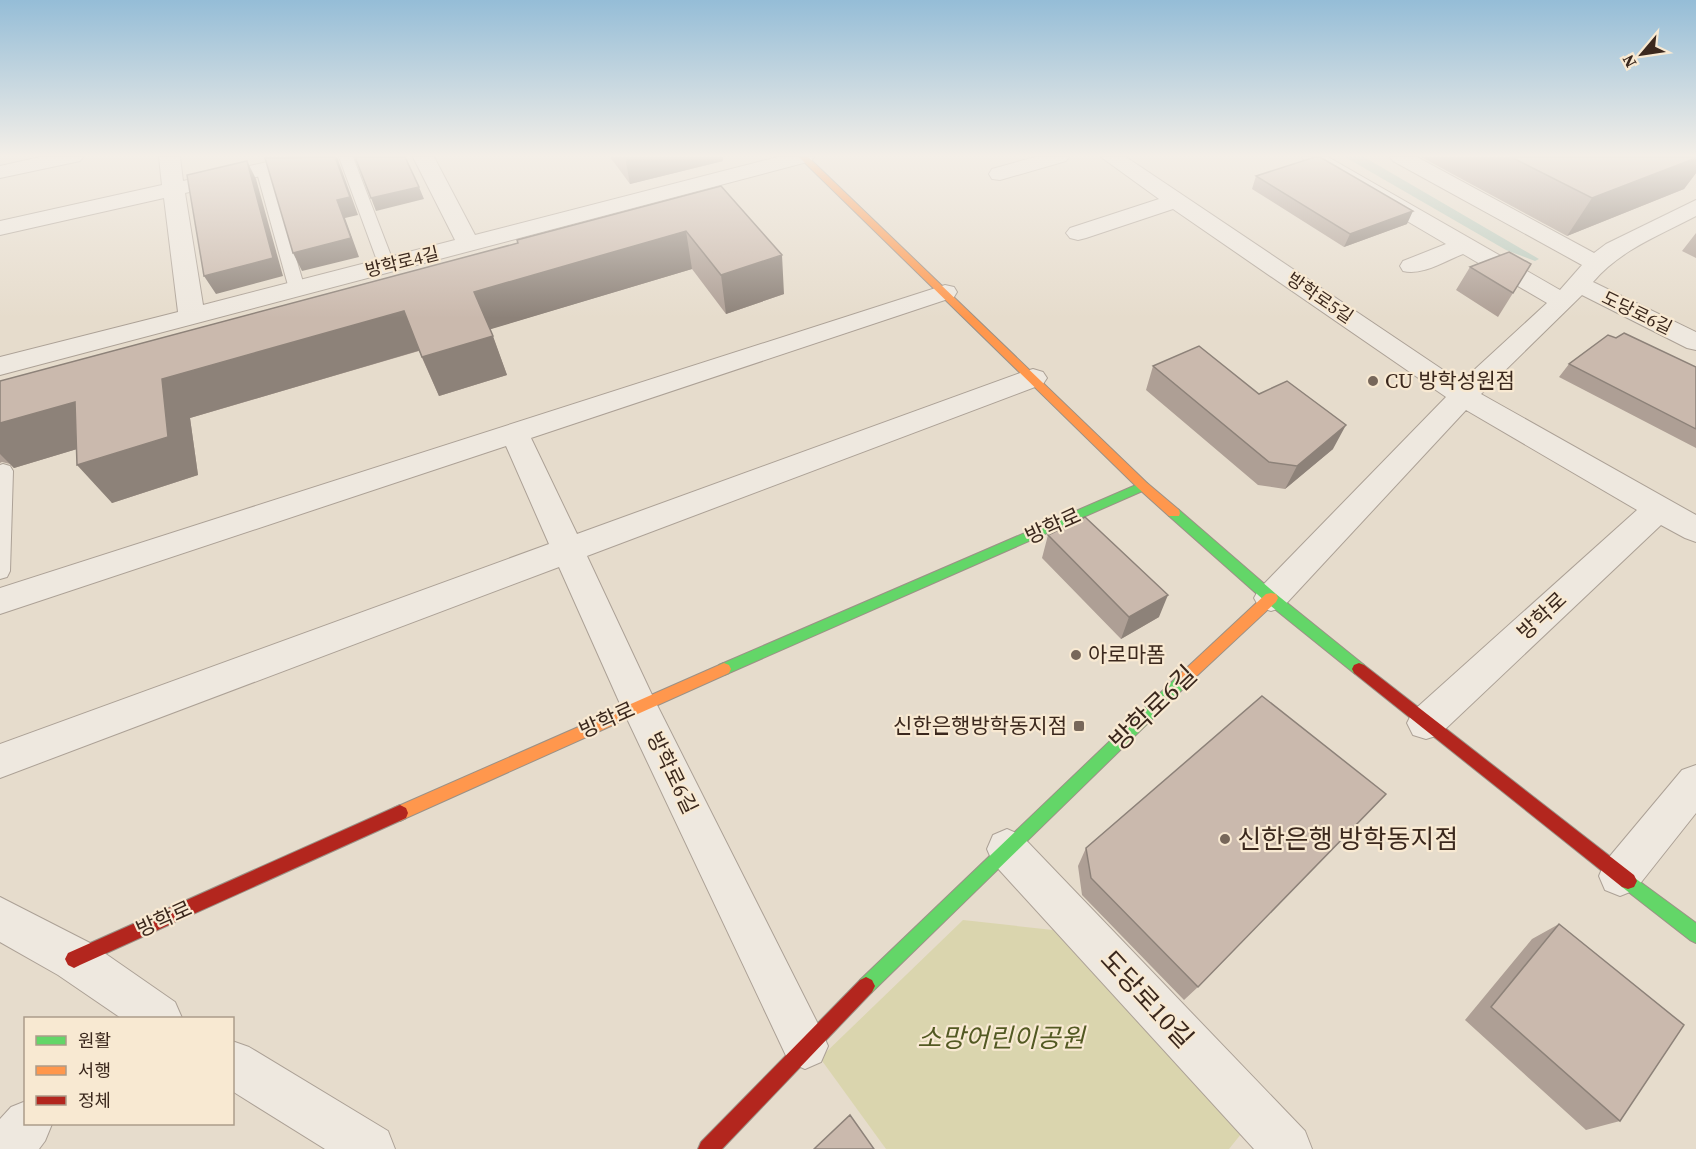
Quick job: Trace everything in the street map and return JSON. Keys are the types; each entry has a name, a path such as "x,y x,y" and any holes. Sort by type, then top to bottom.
{"street":[{"path":"0,228 77,211"},
{"path":"176,211 192,316"},
{"path":"451,211 469,245"},
{"name":"방학로4길","path":"0,366 469,245 605,219 632,211"},
{"path":"859,211 1143,486 1271,598 1426,723 1696,934"},
{"path":"1078,233 1147,211"},
{"name":"방학로5길","path":"1190,211 1463,396 1696,530"},
{"name":"도당로6길","path":"1404,211 1464,246 1571,293 1696,342"},
{"path":"1499,211 1596,263"},
{"path":"1271,598 1463,396 1571,293 1596,263 1614,249 1689,211"},
{"path":"1412,266 1464,246"},
{"path":"0,601 945,292"},
{"path":"0,761 1033,378"},
{"name":"방학로6길","path":"514,432 639,706 805,1047"},
{"name":"방학로","path":"74,959 639,706 1143,486"},
{"name":"방학로","path":"1426,723 1658,509"},
{"name":"방학로6길","path":"708,1149 805,1047 1007,849 1271,598"},
{"path":"1620,876 1696,783"},
{"name":"도당로10길","path":"1007,849 1284,1148"},
{"path":"0,918 74,959 135,1013"},
{"path":"234,1065 363,1147"},
{"path":"7,1149 27,1125"}],"lane":[{"path":"275,211 297,289"},
{"path":"366,211 387,266"},
{"path":"0,572 3,471"}],"green space":[{"name":"소망어린이공원","path":"963,920 1053,930 1241,1134 1229,1149 886,1149 820,1058"}],"shaded area":[{"path":"1438,211 1456,211 1539,259 1535,261 1506,250"}],"building":[{"path":"193,211 260,211 273,258 204,276"},
{"path":"281,211 341,211 351,238 293,253"},
{"path":"628,211 743,211 782,255 721,275 686,231 474,292 493,336 422,357 404,311 162,379 168,437 77,465 75,402 0,423 0,381 518,243 517,240"},
{"path":"1312,211 1413,211 1350,234"},
{"path":"1509,252 1531,264 1513,293 1470,267"},
{"path":"1624,333 1696,367 1696,429 1569,364 1608,335 1616,338"},
{"path":"1199,346 1259,394 1287,381 1346,425 1297,466 1269,462 1153,366"},
{"path":"1085,517 1168,595 1129,617 1048,535"},
{"name":"신한은행 방학동지점","path":"1262,696 1386,794 1198,987 1091,878 1086,848"},
{"path":"1559,924 1684,1025 1620,1121 1491,1007"},
{"path":"850,1115 874,1149 814,1149"}],"traffic: fast":[{"path":"724,669 1143,486"},
{"path":"1174,513 1271,598 1359,669"},
{"path":"866,986 1183,680"},
{"path":"1628,881 1696,934"}],"traffic: slow":[{"path":"858,211 1143,486 1174,513"},
{"path":"1183,680 1271,598"},
{"path":"400,813 724,669"}],"traffic: jam":[{"path":"1359,669 1628,881"},
{"path":"74,959 400,813"},
{"path":"708,1149 866,986"}],"place":[{"name":"CU 방학성원점","path":"1373,381"},
{"name":"아로마폼","path":"1076,655"},
{"name":"신한은행방학동지점","path":"1079,726"},
{"name":"신한은행 방학동지점","path":"1225,839"}]}
